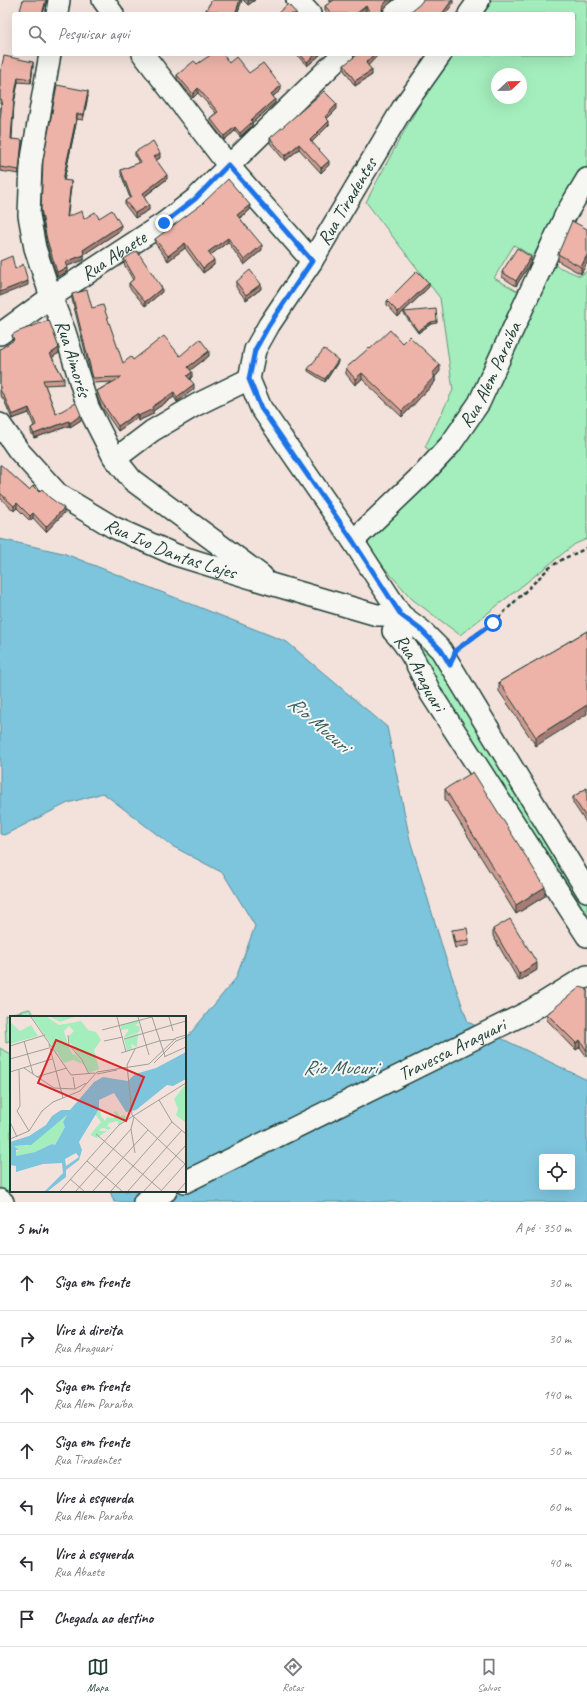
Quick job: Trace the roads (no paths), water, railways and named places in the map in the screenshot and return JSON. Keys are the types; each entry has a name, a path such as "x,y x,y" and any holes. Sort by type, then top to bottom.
{"street":[{"path":"57,12 59,0"},
{"path":"103,0 112,12"},
{"path":"297,0 308,12"},
{"path":"397,12 412,0"},
{"path":"470,12 479,0"},
{"name":"Rua Aimorés","path":"50,56 32,164 29,215 35,248 51,297 65,332 88,407 115,459 132,480 274,585"},
{"path":"145,56 228,165 312,261"},
{"name":"Rua Abaete","path":"0,334 51,297 164,223 195,199 341,56"},
{"name":"Rua Tiradentes","path":"249,379 255,350 269,325 312,261 402,109 440,56"},
{"name":"Rua Alem Paraíba","path":"353,541 426,471 450,445 479,403 566,214 587,179"},
{"path":"115,459 152,431 196,405 249,379 261,408 353,541 401,615 403,641"},
{"name":"Rua Ivo Dantas Lajes","path":"0,424 19,451 58,494 112,527 176,555 377,615"},
{"name":"Rua Araguari","path":"377,615 401,615 426,635 441,650 587,891"},
{"name":"Rua Araguari","path":"377,615 403,641 415,659 431,694 587,936"},
{"name":"Travessa Araguari","path":"186,1182 530,1011 587,976"},
{"path":"144,1202 164,1192"}],"water":[{"name":"Rio Mucuri","path":"0,539 63,553 287,642 387,727 410,840 445,956 468,1022 587,1080 587,1202 114,1202 110,1192 186,1192 186,1039 236,978 255,926 223,873 172,846 103,793 68,803 4,835 0,834"}]}
